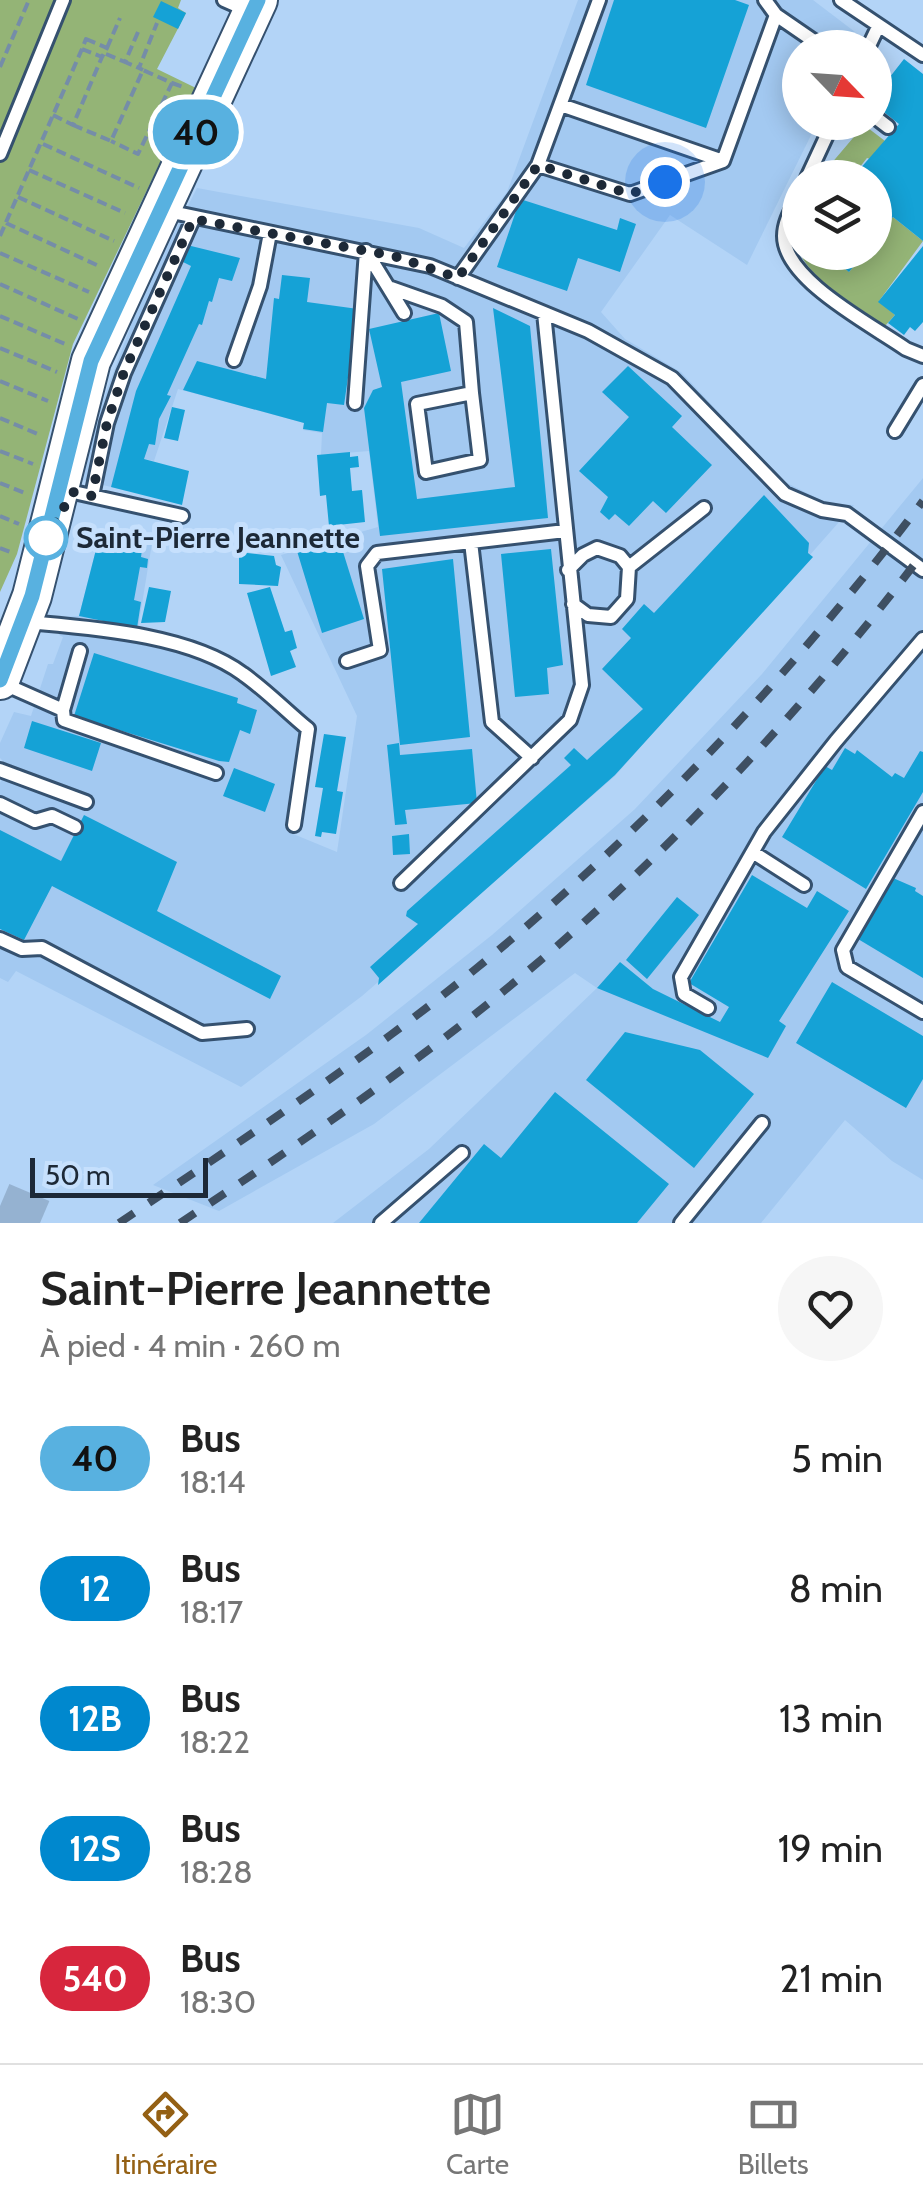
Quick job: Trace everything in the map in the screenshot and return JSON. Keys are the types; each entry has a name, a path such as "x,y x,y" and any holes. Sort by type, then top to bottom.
{"main road":[{"path":"0,681 22,622 54,486 91,361 245,4"}],"lane":[{"path":"0,154 63,0"},
{"path":"458,278 538,165 599,0"},
{"path":"764,0 776,15 798,30"},
{"path":"841,0 878,28 923,54"},
{"path":"538,165 630,194 722,161 776,15"},
{"path":"561,105 722,161"},
{"path":"157,208 430,266 588,330 672,378 785,494 822,510 847,514 923,570"},
{"path":"234,360 260,286 270,234"},
{"path":"366,251 404,313"},
{"path":"356,403 366,251"},
{"path":"796,270 922,359"},
{"path":"391,288 442,306 466,322 480,460 426,472 417,404 472,393"},
{"path":"402,883 570,720 582,686 544,313"},
{"path":"895,430 923,385"},
{"path":"54,486 182,516"},
{"path":"629,567 704,508"},
{"path":"348,661 380,650 367,566 377,554 565,531"},
{"path":"472,542 492,722 532,758"},
{"path":"568,570 597,548 620,556 629,567 627,598 610,616 588,615 573,604"},
{"path":"22,622 78,625 194,649 241,672 308,729 294,826"},
{"path":"708,1008 684,994 680,977 764,832 836,740 923,640"},
{"path":"80,651 63,710 64,720 216,773"},
{"path":"0,681 63,710"},
{"path":"0,770 86,802"},
{"path":"0,804 36,820 52,816 75,826"},
{"path":"923,812 843,950 847,967 923,1012"},
{"path":"754,853 804,885"},
{"path":"0,939 22,950 42,948 202,1033 247,1029"},
{"path":"688,1220 762,1123"},
{"path":"381,1223 462,1153"}],"path":[{"path":"0,67 30,0"},
{"path":"74,125 120,18"},
{"path":"111,142 157,23"},
{"path":"125,62 138,32"},
{"path":"0,236 86,39 105,53 172,83 138,154"},
{"path":"0,44 8,48"},
{"path":"82,50 105,53"},
{"path":"53,116 147,159"},
{"path":"41,143 157,208"},
{"path":"29,170 157,208"},
{"path":"17,197 118,243"},
{"path":"6,222 106,269"},
{"path":"0,253 93,294"},
{"path":"0,284 80,320"},
{"path":"0,316 69,346"},
{"path":"0,348 61,374"},
{"path":"0,382 52,403"},
{"path":"0,418 44,437"},
{"path":"0,450 54,486"},
{"path":"0,482 54,486"},
{"path":"0,516 21,525"},
{"path":"0,548 13,554"}],"shaded area":[{"path":"578,0 813,0 852,30 782,30 782,140 809,140 799,160 782,160 782,194 747,265 670,215 601,312 625,339 681,372 783,481 829,504 854,505 615,776 362,996 241,1087 16,971 8,982 0,978 0,783 7,765 0,758 0,743 14,712 31,716 48,664 53,664 63,637 59,635 65,617 79,616 100,534 152,543 138,628 198,642 242,665 302,711 286,831 337,852 357,716 281,555 378,527 369,451 321,455 322,433 303,430 304,423 178,389 154,461 135,457 127,491 83,480 96,419 142,296 197,188 419,228 464,248 507,192"},
{"path":"923,478 923,1180 892,1161 845,1120 761,1223 333,1223 429,1149 597,988 575,973 374,1124 219,1211 153,1185 366,1035 492,935 635,809 762,674"}],"green space":[{"path":"0,0 181,0 178,8 186,13 157,69 196,88 73,344 17,554 0,592"},
{"path":"851,140 885,141 870,159 834,160"},
{"path":"893,217 923,241 879,301 895,315 885,326 812,270 892,270"}],"building":[{"path":"614,0 735,0 749,5 706,128 586,85"},
{"path":"161,1 186,13 178,29 153,17"},
{"path":"904,59 923,74 923,241 892,218 892,160 868,160 885,140 892,140 892,132 899,124 892,118 892,74"},
{"path":"520,199 617,230 620,218 636,224 620,272 578,258 567,291 497,267"},
{"path":"187,245 240,258 232,281 219,278 202,325 199,324 167,395 171,396 159,419 155,445 149,444 144,459 189,471 182,505 111,487 136,391 191,266 181,261"},
{"path":"923,246 923,322 915,331 910,327 904,335 888,323 895,315 878,302"},
{"path":"282,275 310,278 307,302 358,309 344,405 327,403 323,432 303,429 304,423 183,390 197,361 266,379 274,298 279,299"},
{"path":"493,308 530,326 548,518 380,536 364,408 373,390 382,387 369,329 439,313 451,371 401,382 417,499 515,487"},
{"path":"628,366 682,416 672,427 712,465 666,513 653,501 629,526 615,514 609,520 600,512 608,497 579,471 629,417 602,392"},
{"path":"172,407 185,410 178,441 164,438"},
{"path":"350,452 350,457 358,456 359,467 350,468 352,491 362,490 365,522 329,526 326,495 320,496 317,455"},
{"path":"764,495 809,543 808,553 813,557 615,775 378,985 379,978 370,967 418,924 406,916 407,911 571,765 564,758 574,748 587,760 643,709 602,669 631,638 622,629 644,604 654,613"},
{"path":"100,534 143,542 141,557 148,559 147,568 140,567 134,600 141,602 137,628 79,616"},
{"path":"339,539 364,619 322,633 297,551"},
{"path":"551,549 563,665 547,668 549,694 515,697 501,554"},
{"path":"239,552 274,556 276,565 281,567 278,586 239,584"},
{"path":"453,559 470,737 400,745 382,569"},
{"path":"149,587 171,591 165,622 141,623"},
{"path":"270,587 285,632 292,630 297,648 290,651 296,667 271,676 247,593"},
{"path":"94,653 238,698 237,703 257,710 250,734 240,730 229,762 219,761 74,716"},
{"path":"32,721 101,743 92,771 24,748"},
{"path":"324,734 346,737 337,791 343,792 336,834 322,832 321,837 315,836 323,788 315,787"},
{"path":"399,743 400,755 472,749 477,803 405,810 407,824 395,825 387,745"},
{"path":"845,748 855,754 857,750 892,777 895,773 904,778 920,751 923,752 923,792 866,889 782,837 825,766 832,770"},
{"path":"234,768 275,784 265,812 223,796"},
{"path":"84,815 177,862 157,911 281,976 270,999 52,886 24,940 0,929 0,830 61,861"},
{"path":"409,834 410,854 393,855 392,836"},
{"path":"752,875 807,908 817,891 849,911 779,1021 786,1026 768,1058 597,988 620,962 653,989 720,1022 729,1007 689,983"},
{"path":"893,878 916,888 923,896 923,978 858,939"},
{"path":"677,897 699,915 647,979 626,960"},
{"path":"832,982 923,1036 923,1079 906,1108 796,1043"},
{"path":"625,1032 700,1050 754,1094 694,1168 586,1080"},
{"path":"555,1092 669,1184 637,1223 419,1223 484,1144 501,1158"}],"tunnel":[{"path":"0,1206 40,1223"}],"railway":[{"path":"119,1223 391,1035 540,915 715,747 822,627 923,501"},
{"path":"180,1223 417,1058 553,950 722,789 826,673 923,553"}],"bus line":[{"name":"40","path":"0,680 32,596 91,361 258,0"}],"place":[{"name":"Saint-Pierre Jeannette","path":"46,538"}],"route":[{"path":"46,538 73,492 92,496 107,423 124,372 193,219 394,256 458,278 538,165 630,194 665,182"}]}
